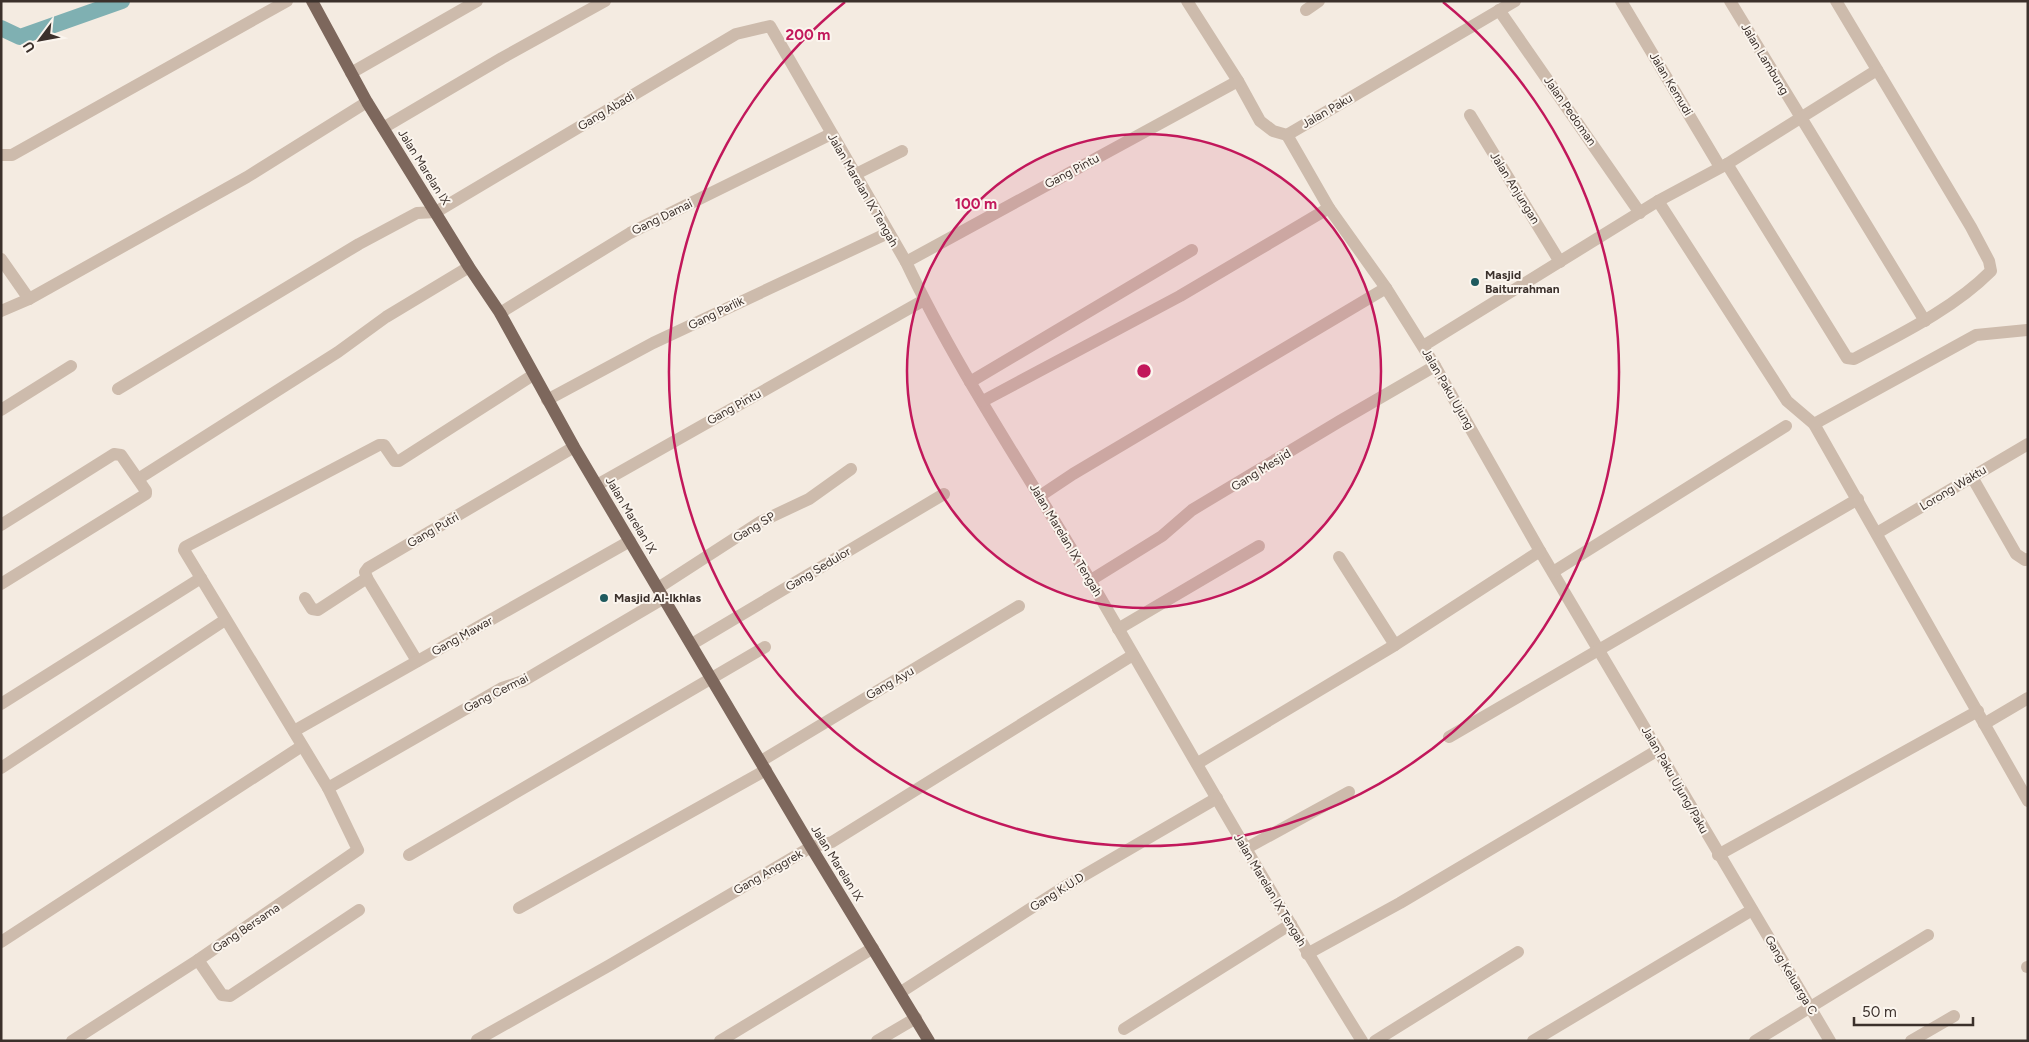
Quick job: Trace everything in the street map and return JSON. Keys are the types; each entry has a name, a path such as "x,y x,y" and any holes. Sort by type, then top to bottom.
{"main road":[{"name":"Jalan Marelan IX","path":"312,1 367,102 469,267 500,313 574,447 811,848 901,992 929,1041"}],"street":[{"path":"1,154 12,155 287,1"},
{"path":"351,73 477,1"},
{"path":"383,128 502,58 605,1"},
{"path":"1187,1 1238,81 1260,121 1273,131 1286,135"},
{"path":"1306,10 1319,1"},
{"name":"Jalan Paku","path":"1286,135 1515,1"},
{"name":"Jalan Kemudi","path":"1621,1 1723,165 1847,358 1854,360 1925,321 1982,280 1991,271 1989,261 1877,70"},
{"name":"Jalan Lambung","path":"1730,1 1925,321"},
{"path":"1423,346 1658,201 1723,165 1877,70 1836,1"},
{"name":"Jalan Pedoman","path":"1499,10 1640,213"},
{"name":"Gang Abadi","path":"436,212 736,34 770,26 778,35"},
{"name":"Jalan Marelan IX Tengah","path":"778,35 831,134 906,262 924,300 970,382 1091,580 1133,655 1198,763 1245,849 1362,1041"},
{"name":"Gang Pintu","path":"906,262 1238,81"},
{"path":"1,311 29,299 247,177 367,102"},
{"name":"Jalan Anjungan","path":"1470,115 1560,262"},
{"name":"Gang Damai","path":"500,313 630,233 831,134"},
{"name":"Jalan Paku Ujung","path":"1286,135 1329,208 1386,288 1423,346 1598,649"},
{"path":"856,174 902,151"},
{"path":"1658,201 1786,401 1814,424 1878,533 2028,801"},
{"path":"983,401 1180,296 1329,208"},
{"path":"118,389 359,244 417,212 436,212"},
{"name":"Gang Parlik","path":"547,400 653,343 888,233"},
{"path":"970,382 1192,250"},
{"path":"1,259 29,299"},
{"path":"138,479 338,352 386,316 469,267"},
{"path":"1040,496 1072,474 1386,288"},
{"name":"Gang Pintu","path":"597,485 924,300"},
{"path":"1814,424 1976,335 2027,330"},
{"path":"1,410 71,366"},
{"name":"Gang Mesjid","path":"1091,580 1162,536 1192,510 1435,366"},
{"path":"328,788 225,620 184,550 185,547 379,445 384,445 395,461 399,461 534,375"},
{"path":"1552,572 1786,426"},
{"name":"Lorong Waktu","path":"1878,533 2028,444"},
{"name":"Gang Putri","path":"305,598 312,609 318,610 366,578 365,572 368,568 574,447"},
{"path":"1,525 114,454 121,455 146,494 1,584"},
{"name":"Gang SP","path":"661,593 760,522 809,499 852,469"},
{"path":"1972,477 2016,554 2025,560 2028,559"},
{"name":"Gang Sedulor","path":"692,644 944,494"},
{"path":"1449,737 1858,499"},
{"name":"Gang Mawar","path":"294,732 630,541"},
{"path":"1118,629 1259,546"},
{"path":"1198,763 1394,645 1540,551"},
{"path":"1339,557 1394,645"},
{"path":"1,704 201,578"},
{"path":"366,578 417,661"},
{"name":"Gang Cermai","path":"328,788 494,692 523,681 661,593"},
{"name":"Gang Ayu","path":"519,908 763,765 1019,606"},
{"path":"1,768 225,620"},
{"path":"408,855 765,647"},
{"name":"Jalan Paku Ujung/Paku","path":"1598,649 1752,910"},
{"name":"Gang Anggrek","path":"477,1040 811,848 832,842 1133,655"},
{"path":"1984,724 2028,698"},
{"path":"1718,855 1978,711"},
{"path":"1,942 302,746"},
{"path":"1308,954 1400,903 1658,750"},
{"name":"Gang Bersama","path":"72,1041 198,960 356,853 356,844 328,788"},
{"path":"1245,849 1349,792"},
{"name":"Gang K.U.D","path":"901,992 1064,887 1217,798"},
{"path":"198,960 222,995 230,996 359,910"},
{"path":"1533,1041 1752,910"},
{"name":"Gang Keluarga C","path":"1752,910 1830,1041"},
{"path":"1124,1029 1291,924"},
{"path":"1755,1041 1928,935"},
{"path":"720,1041 873,948"},
{"path":"1376,1041 1518,952"},
{"path":"1912,1041 1954,1016"},
{"path":"877,1041 916,1018"}],"waterway":[{"path":"1,28 20,37 122,1"}],"place":[{"name":"Masjid Baiturrahman","path":"1475,282"},
{"name":"Masjid Al-Ikhlas","path":"604,598"}]}
